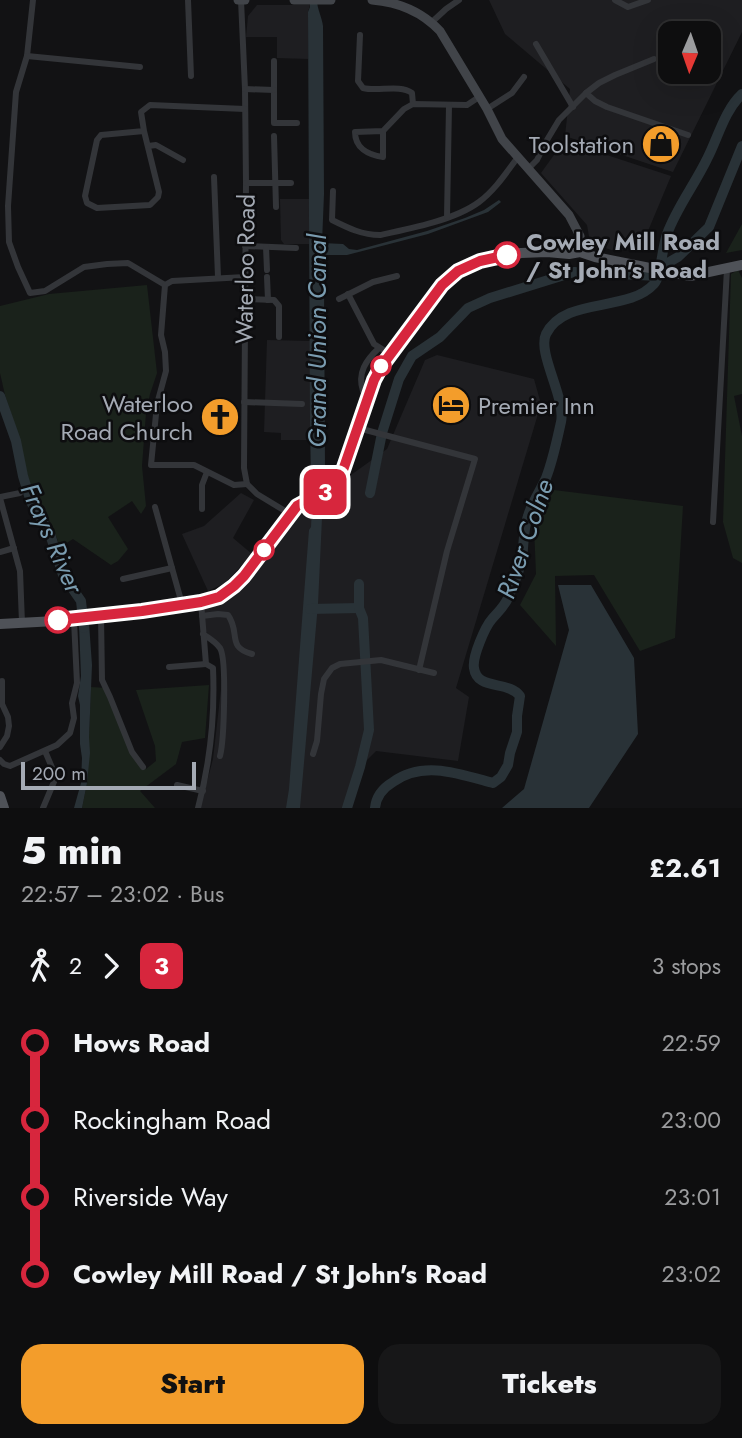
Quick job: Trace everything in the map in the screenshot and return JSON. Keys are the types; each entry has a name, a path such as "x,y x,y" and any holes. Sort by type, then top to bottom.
{"main road":[{"path":"0,624 76,619 201,602 219,597 234,586 290,514 303,502 336,485 374,380 390,354 442,285 458,271 480,261 533,252 580,252 690,276 742,265"},
{"path":"0,796 4,808"}],"street":[{"path":"33,0 27,56 16,92 8,206 9,242 28,290 30,293 45,291 84,267 128,263 165,285"},
{"path":"188,0 191,76"},
{"name":"Waterloo Road","path":"242,0 246,183 244,468 247,484"},
{"path":"294,0 331,0"},
{"path":"372,0 395,4 432,22 449,44 502,139 569,215 580,236 580,252"},
{"path":"432,22 459,0"},
{"path":"614,0 628,8 648,0"},
{"path":"360,35 358,81 363,88 406,89 412,93 413,104"},
{"path":"536,44 573,107"},
{"path":"27,56 140,67"},
{"path":"529,168 537,160 559,120 586,93 599,83 654,59"},
{"path":"274,61 274,123 298,123"},
{"path":"487,110 512,93 524,77"},
{"path":"245,89 274,90"},
{"path":"586,93 607,107 688,135"},
{"path":"383,131 355,132 355,140 361,149 373,156 383,157 383,131 404,109 413,104 467,105 479,97"},
{"path":"144,131 101,135 97,140 85,196 87,203 97,208 150,205 158,197 141,112 150,105 245,108"},
{"path":"447,217 449,105"},
{"path":"274,136 276,207"},
{"path":"148,146 156,145 183,160"},
{"path":"333,191 332,220 357,232 380,235 469,209 495,188 518,157"},
{"path":"214,177 218,277"},
{"path":"246,183 291,183"},
{"path":"245,246 296,248"},
{"path":"266,247 268,300"},
{"path":"713,522 727,269"},
{"path":"165,285 172,281 245,276"},
{"path":"339,299 373,282 397,276"},
{"path":"165,285 161,335 166,371 157,404 151,465 194,465 234,485 247,484 257,494 290,514"},
{"path":"348,294 374,344 390,354"},
{"path":"245,299 274,300 278,306 279,337"},
{"path":"369,395 363,391 361,385 362,371 370,356 379,348"},
{"path":"244,402 302,404"},
{"path":"358,428 475,459 447,551 419,670"},
{"path":"202,509 202,485 207,471"},
{"path":"20,494 0,497 20,575 22,623"},
{"path":"155,507 182,604"},
{"path":"0,552 14,548"},
{"path":"123,579 172,568"},
{"path":"201,602 206,664"},
{"path":"202,616 228,615 233,622 237,645 241,651 252,654"},
{"path":"97,616 102,680 132,752 143,766"},
{"path":"0,760 10,766 45,751 68,737 74,718 72,704 78,683 76,619"},
{"path":"203,634 217,644 223,661 220,756"},
{"path":"313,754 324,679 332,668 340,664 381,660 434,673"},
{"path":"169,667 206,664 213,668 210,742 198,808"},
{"path":"0,747 7,736 9,723 3,711 2,681"},
{"path":"43,808 56,777 45,751"},
{"path":"177,785 203,791"}],"shaded area":[{"path":"489,0 742,0 742,32 721,75 721,21 658,21 658,84 716,84 673,172 565,136 570,89 505,34"},
{"path":"257,5 310,5 308,59 277,58 277,37 246,37 248,16"},
{"path":"564,141 671,176 648,231 632,250 611,250 590,242 587,225 541,173"},
{"path":"280,199 309,199 309,244 284,244 281,240"},
{"path":"742,224 742,250 726,253"},
{"path":"738,270 742,278 742,394 734,396 742,436 742,563 733,558 723,522 731,274"},
{"path":"147,285 157,373 146,413 142,466 146,506 141,514 132,501 108,517 128,549 111,565 73,539 60,547 52,525 32,493 0,373 0,306 49,294"},
{"path":"267,340 310,341 310,440 281,440 281,433 264,432"},
{"path":"437,355 534,379 541,404 456,688 469,697 458,761 376,751 360,767 347,808 200,808 213,759 225,654 221,645 204,629 204,607 235,590 294,516 387,449 425,360"},
{"path":"554,490 683,506 675,638 640,651 594,575 555,576 556,646 520,605 536,574 534,527"},
{"path":"241,493 254,500 233,538 252,554 225,583 208,591 182,534 204,526"},
{"path":"209,685 205,738 182,742 176,764 140,791 155,808 82,808 87,783 91,687 107,688 128,741 146,769 156,761 155,746 136,690"}],"water":[{"name":"Grand Union Canal","path":"310,0 317,0 323,26 322,243 343,244 349,249 357,250 427,231 484,210 499,200 501,202 488,212 428,234 347,255 322,255 325,477 320,501 322,518 318,604 300,808 286,808 313,488 310,422"},
{"path":"558,585 591,585 634,658 638,734 589,808 502,808 524,789 569,630"},
{"path":"89,623 92,665 90,753 82,808 74,808 81,783 82,758 78,696 81,676 79,625"}],"waterway":[{"name":"River Colne","path":"375,808 383,790 405,775 429,770 442,771 493,783 501,777 508,765 517,732 520,696 508,688 481,680 476,675 474,663 486,628 506,601 518,573 526,521 546,478 555,450 561,412 545,352 546,334 555,322 567,314 629,299 654,284 671,224 707,159 726,117 742,94"},
{"name":"River Colne","path":"370,493 382,433 399,379 412,356 440,337 468,308 490,298 574,272 659,276 666,264 678,257 709,227 742,146"},
{"name":"Frays River","path":"0,396 16,441 31,502 50,534 63,575 81,601 84,628"},
{"name":"River Colne","path":"347,808 369,730 359,584"},
{"path":"310,609 359,608"}],"bus line":[{"name":"3","path":"58,620 201,602 219,597 234,586 297,506 336,485 344,471 374,380 390,354 442,285 458,271 480,261 507,255"}],"place":[{"name":"Toolstation","path":"661,144"},
{"name":"Cowley Mill Road / St John's Road","path":"507,255"},
{"name":"Premier Inn","path":"451,405"},
{"name":"Waterloo Road Church","path":"220,417"}]}
